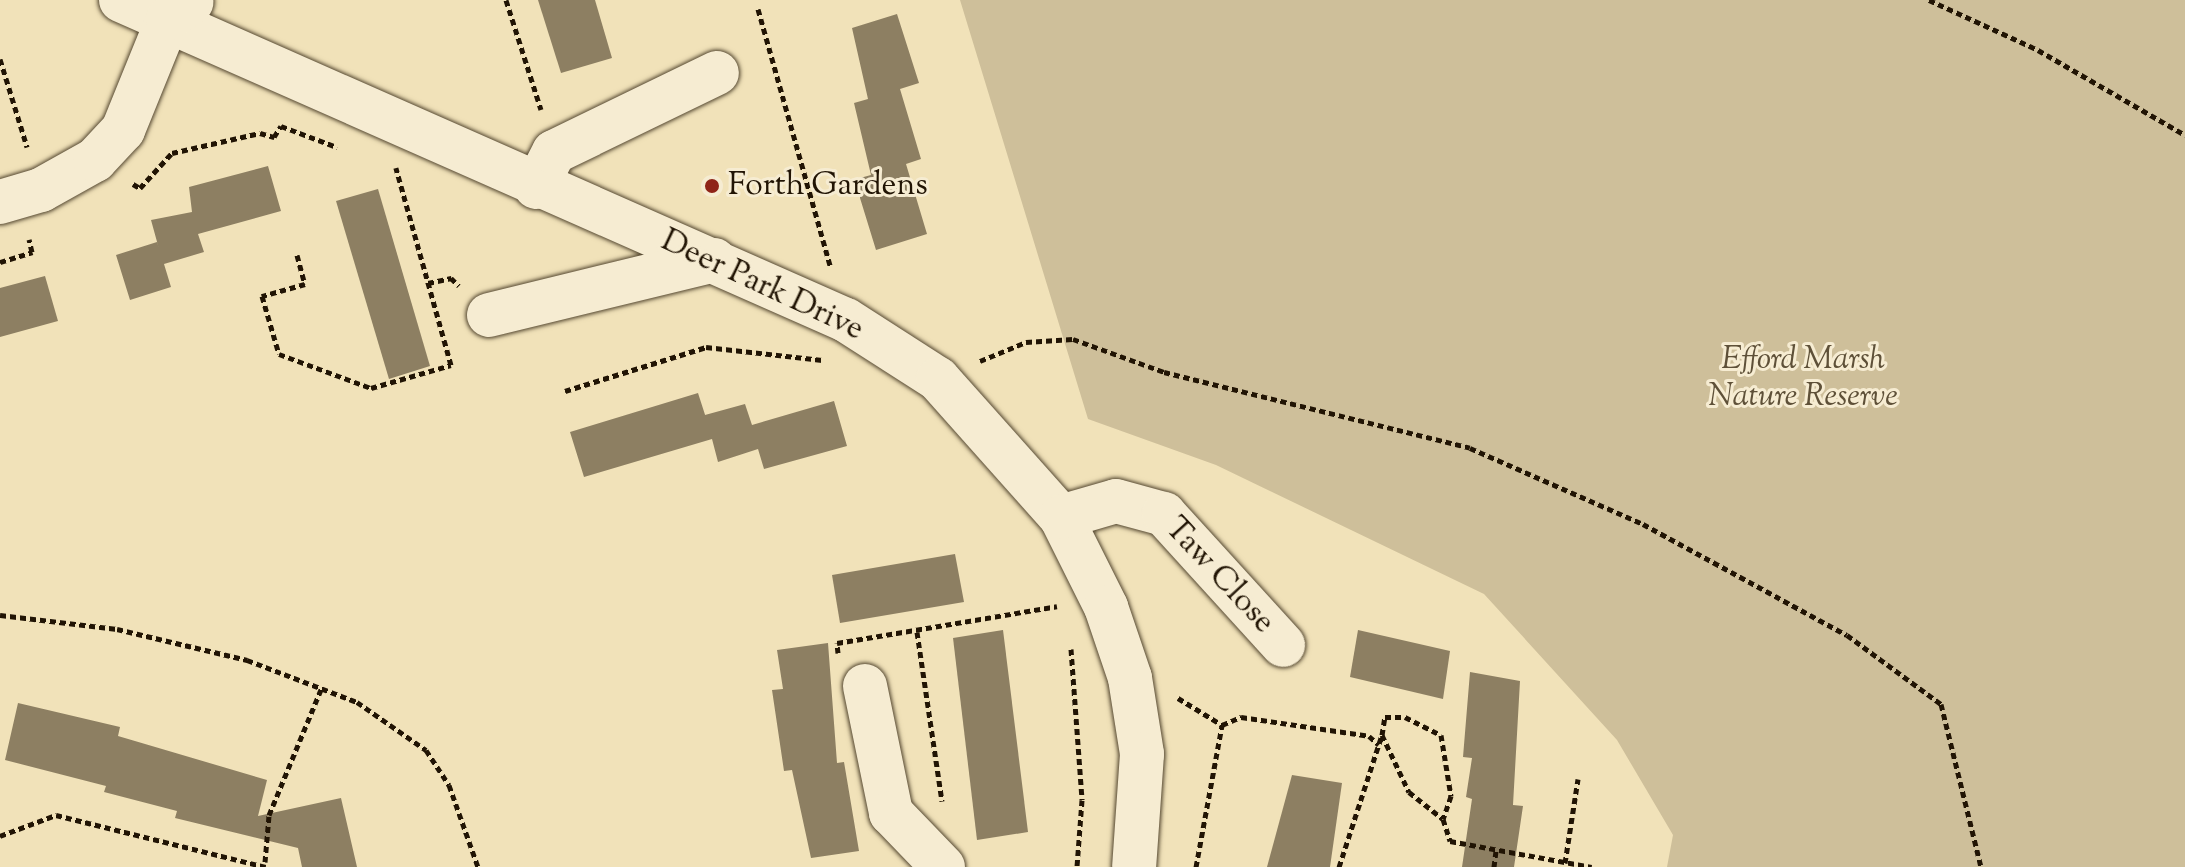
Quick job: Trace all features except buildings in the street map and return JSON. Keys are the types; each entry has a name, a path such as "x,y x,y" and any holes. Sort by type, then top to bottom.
{"street":[{"name":"Deer Park Drive","path":"121,0 181,10 399,128 545,170 714,260 846,320 938,379 1061,517 1122,655 1142,754 1134,867"},
{"path":"20,196 95,160 123,130 181,10"},
{"path":"545,170 717,73"},
{"path":"489,315 714,260"},
{"name":"Taw Close","path":"1061,517 1116,501 1164,514 1283,645"},
{"path":"865,686 891,813 934,857"}],"path":[{"path":"506,0 545,170"},
{"path":"1929,0 2038,50 2185,135"},
{"path":"758,9 846,320"},
{"path":"0,59 20,196"},
{"path":"95,160 140,188 172,153 260,133 274,137 281,126 350,150"},
{"path":"297,255 305,284 262,296 279,354 371,388 451,365 394,161 399,128"},
{"path":"938,379 1026,342 1073,339 1164,372 1470,448 1643,524 1847,635 1941,704 1981,867"},
{"path":"565,391 706,347 831,361"},
{"path":"934,857 948,835 917,632 1067,604 1068,618"},
{"path":"0,615 117,629 247,660 322,687 398,725 426,750 449,785 478,867"},
{"path":"1069,632 1082,800 1077,867"},
{"path":"1122,655 1222,725 1257,719 1369,736 1379,745"},
{"path":"0,836 56,815 266,864 269,815 322,687"},
{"path":"1339,867 1379,745 1385,717 1415,720 1441,735 1451,796 1443,819"},
{"path":"1196,867 1222,725"},
{"path":"1382,735 1409,792 1443,819 1450,841 1592,867"},
{"path":"1565,863 1578,779"},
{"path":"1494,867 1496,850"}],"green space":[{"name":"Efford Marsh Nature Reserve","path":"960,0 2185,0 2185,867 1667,867 1673,835 1617,740 1484,594 1216,465 1088,419"}],"place":[{"name":"Forth Gardens","path":"712,186"}]}
